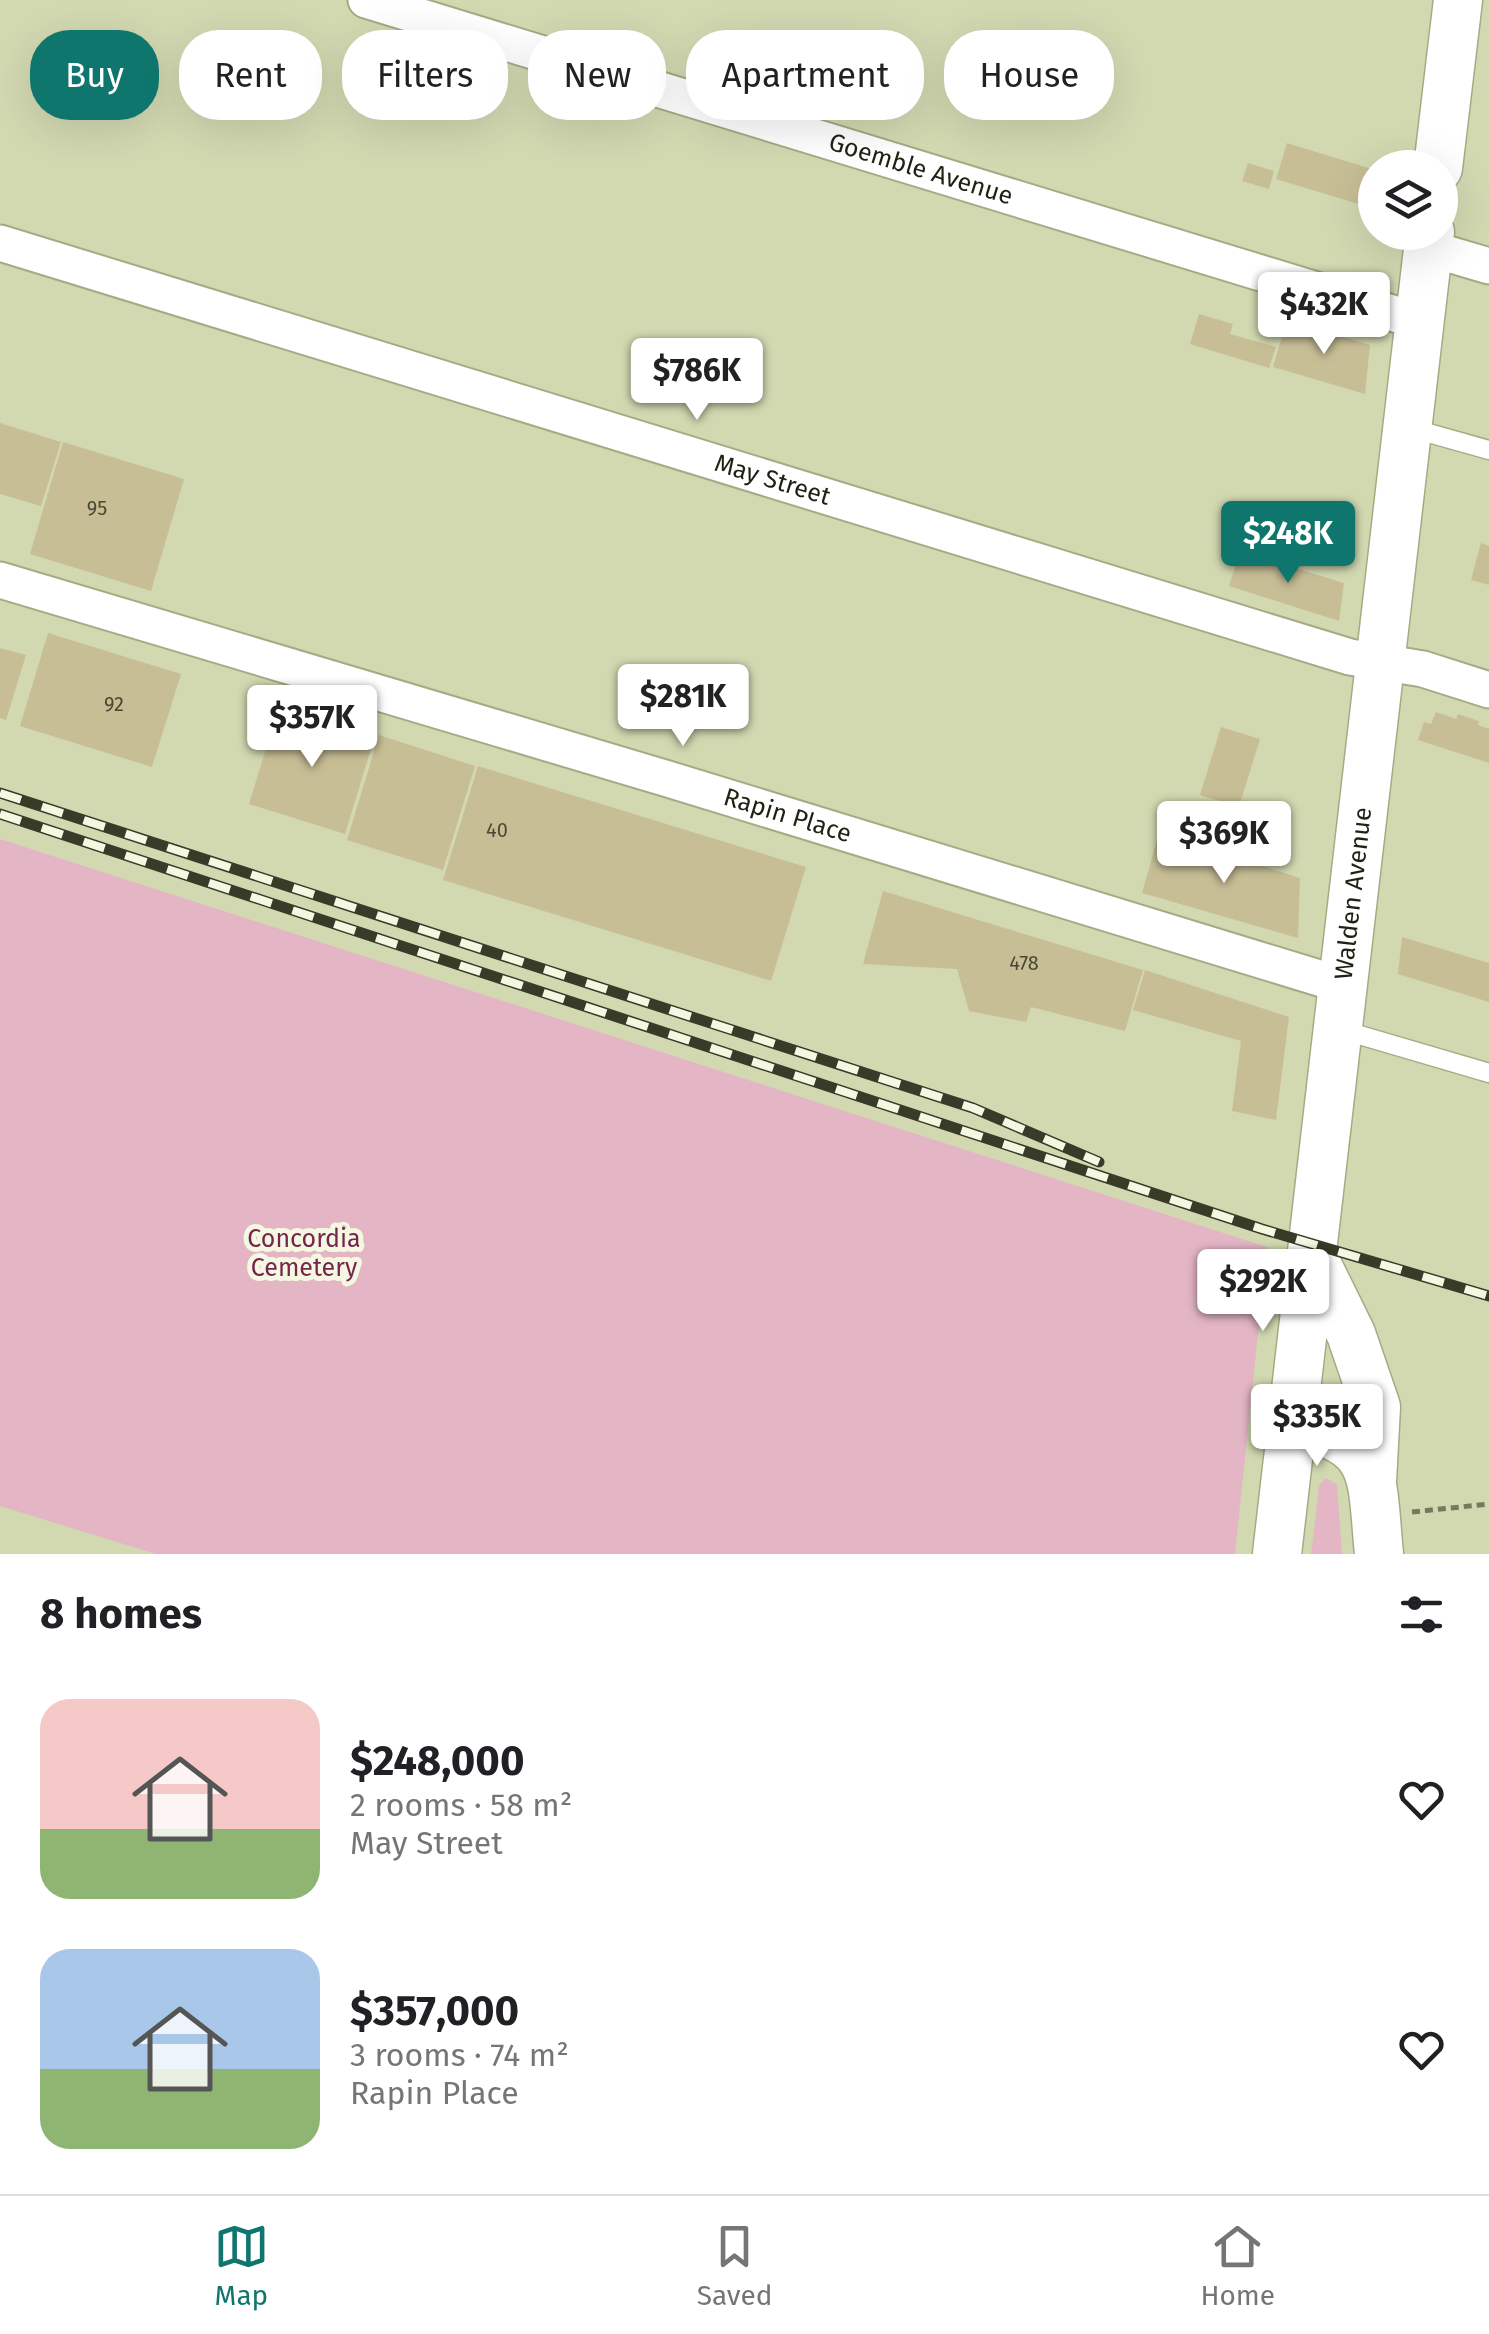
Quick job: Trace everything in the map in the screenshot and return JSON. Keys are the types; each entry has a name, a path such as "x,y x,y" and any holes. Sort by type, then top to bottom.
{"main road":[{"path":"1440,150 1458,0"},
{"name":"Walden Avenue","path":"1276,1554 1428,250"},
{"path":"1312,1254 1352,1334 1376,1406 1388,1497 1379,1554"},
{"path":"1291,1422 1327,1430 1341,1438 1360,1453 1388,1497"}],"street":[{"name":"Goemble Avenue","path":"366,0 1418,321"},
{"name":"May Street","path":"0,243 1293,640 1379,663 1423,669 1489,690"},
{"path":"1452,250 1489,266"},
{"name":"Rapin Place","path":"0,580 668,779 1342,1008"}],"lane":[{"path":"1407,427 1489,450"},
{"path":"1342,1008 1489,1073"}],"path":[{"path":"1388,1497 1489,1504"}],"green space":[{"name":"Concordia Cemetery","path":"0,839 1267,1247 1235,1554 156,1554 0,1506"},
{"path":"1325,1478 1337,1484 1342,1554 1311,1554 1319,1486"}],"building":[{"path":"1287,143 1358,165 1358,204 1276,179"},
{"path":"1248,163 1274,171 1269,189 1242,181"},
{"path":"1199,314 1233,324 1230,334 1276,347 1269,368 1190,344"},
{"path":"1287,320 1370,345 1365,394 1273,367"},
{"path":"0,423 61,442 41,506 0,494"},
{"path":"63,442 184,479 151,591 30,554"},
{"path":"1481,543 1489,546 1489,585 1471,580"},
{"path":"1240,551 1344,583 1339,621 1229,586"},
{"path":"48,633 181,674 152,767 20,726"},
{"path":"0,648 26,655 6,720 0,718"},
{"path":"279,706 375,736 345,834 249,804"},
{"path":"1436,712 1456,719 1458,714 1489,729 1489,763 1418,740 1424,722 1431,724"},
{"path":"1221,727 1260,739 1239,807 1200,795"},
{"path":"379,735 475,766 443,870 347,840"},
{"path":"478,766 806,867 771,981 443,880"},
{"path":"1159,833 1300,878 1298,938 1142,893"},
{"path":"883,891 1143,970 1125,1031 1031,1007 1026,1022 969,1011 957,969 863,964"},
{"path":"1402,937 1489,963 1489,1002 1398,974"},
{"path":"1145,970 1289,1017 1276,1120 1232,1111 1241,1041 1133,1010"}],"railway":[{"path":"0,793 973,1108 1099,1162"},
{"path":"0,814 1262,1229 1489,1296"}]}
